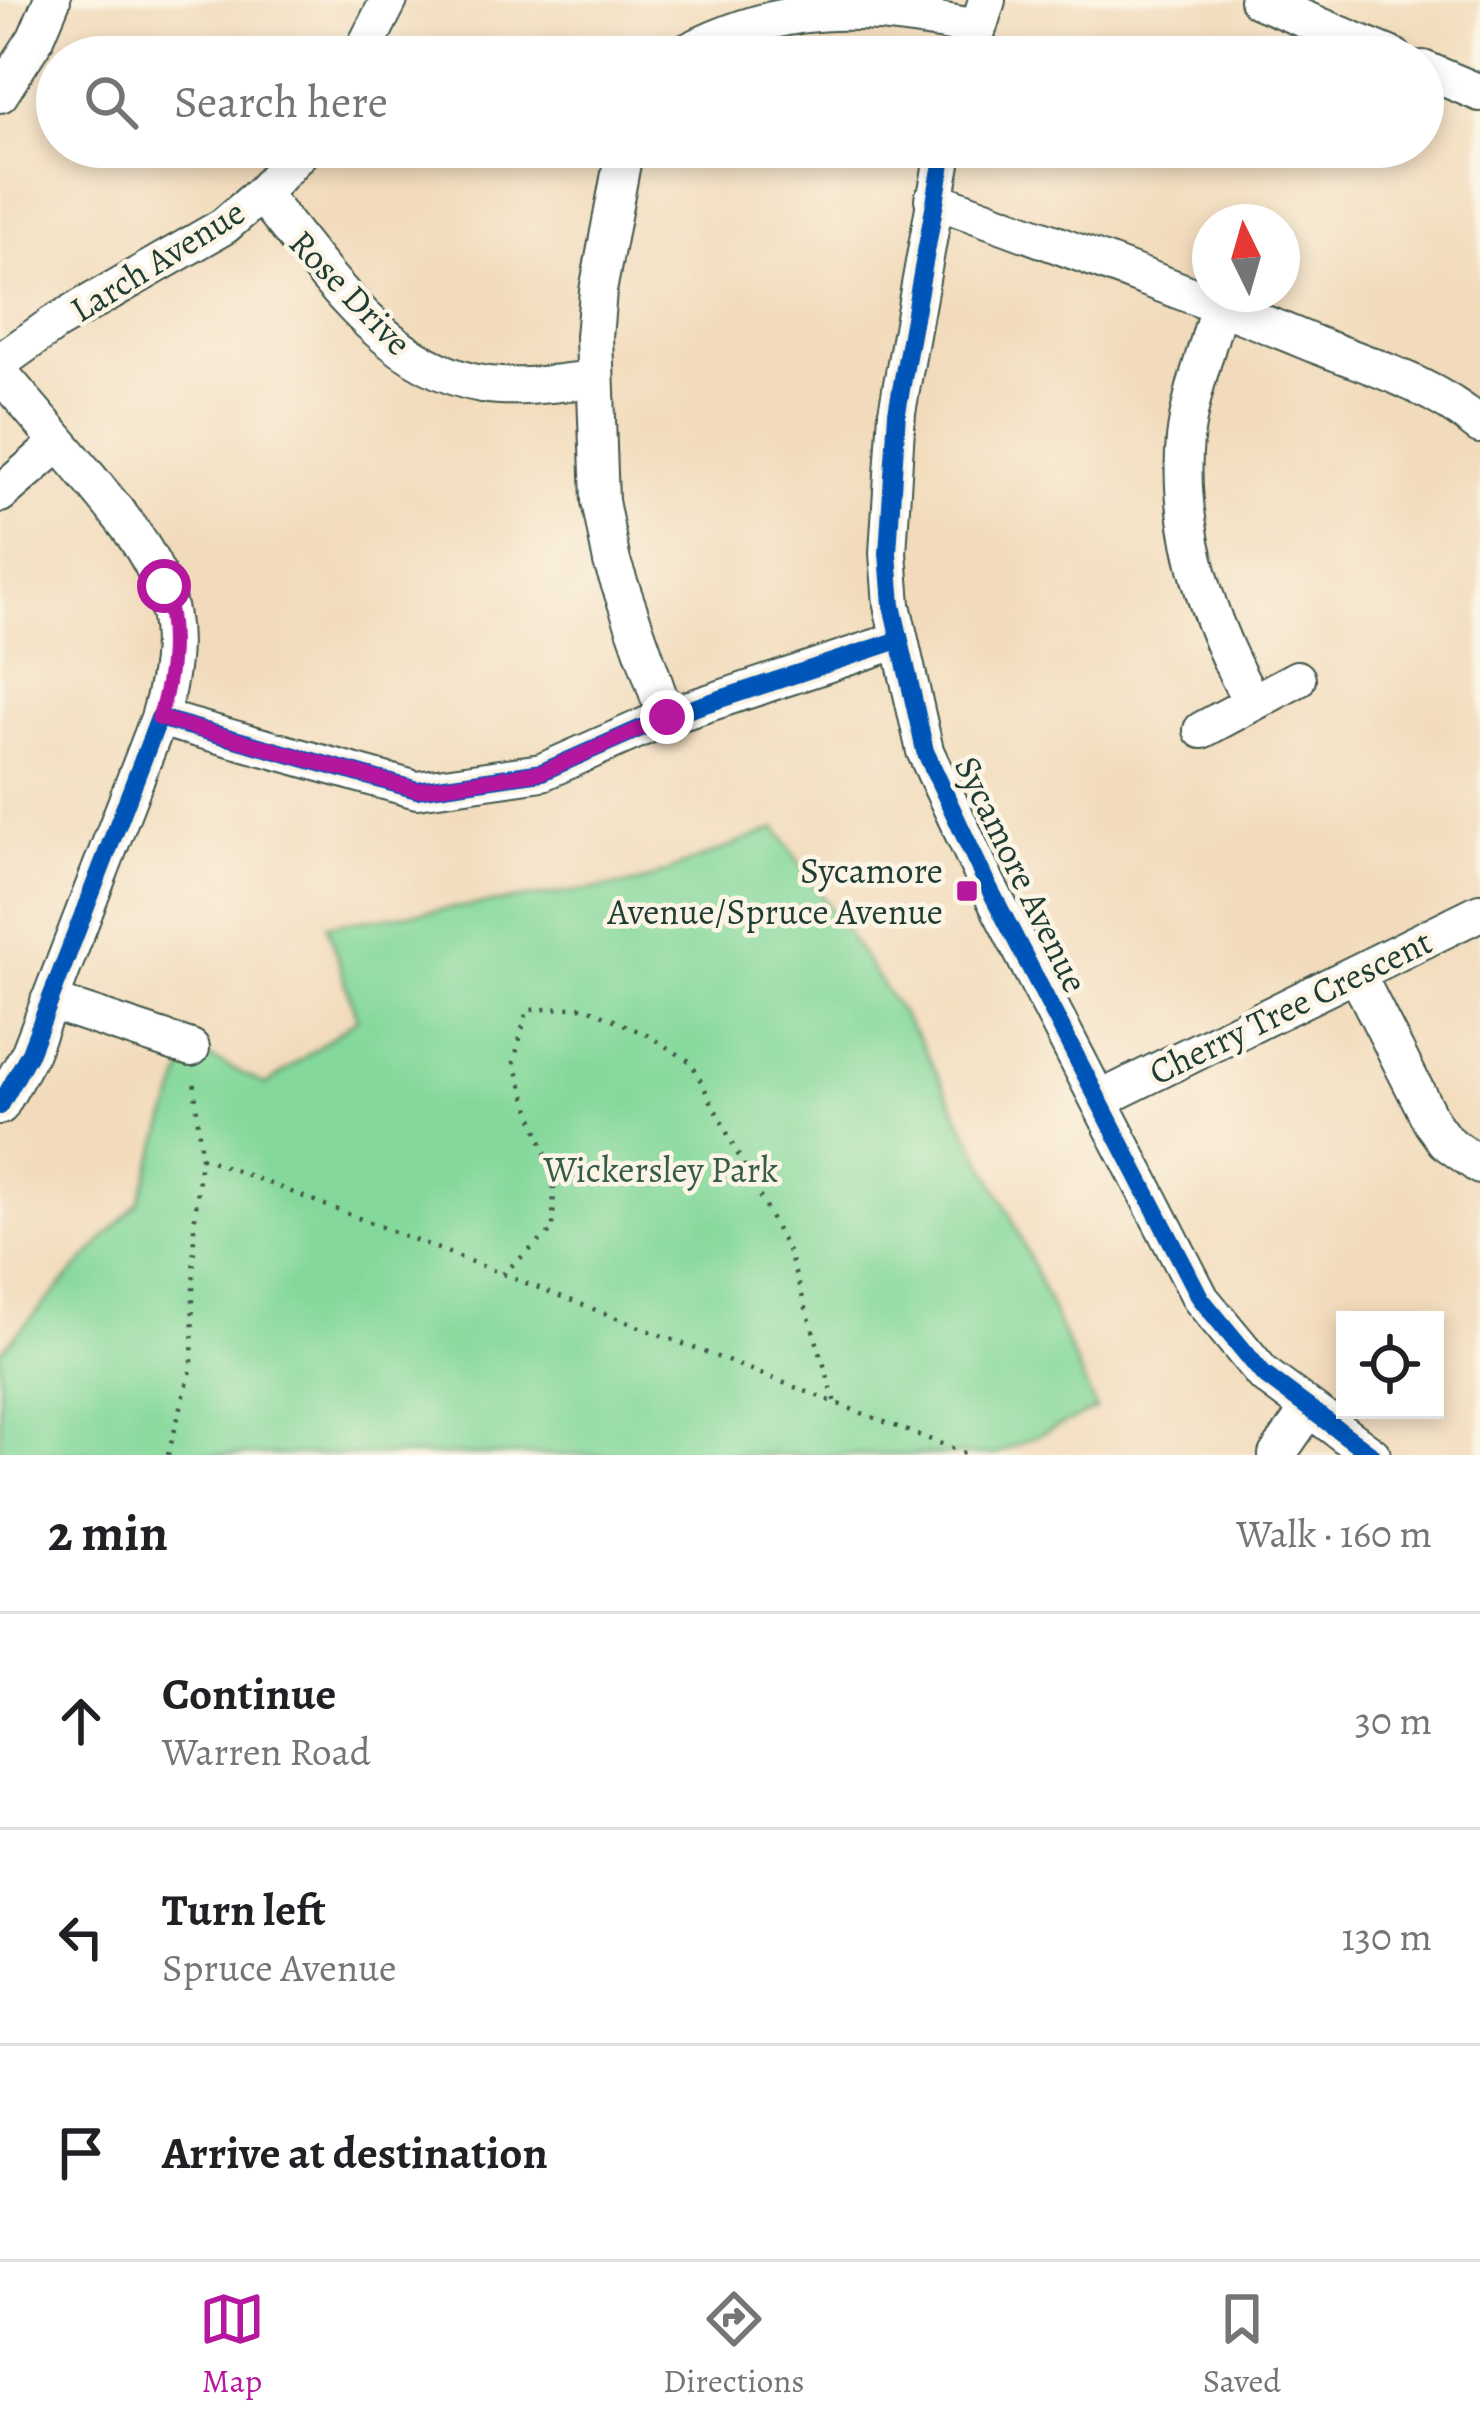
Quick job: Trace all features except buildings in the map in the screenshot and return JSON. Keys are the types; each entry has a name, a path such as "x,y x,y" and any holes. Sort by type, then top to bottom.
{"street":[{"path":"38,36 52,0"},
{"path":"371,36 389,0"},
{"path":"1258,0 1344,36"},
{"path":"712,36 748,14 832,4 978,28"},
{"path":"0,94 36,40"},
{"path":"1444,78 1480,93"},
{"name":"Larch Avenue","path":"0,362 55,323 224,226 285,168"},
{"path":"621,168 598,290 594,380 600,501 612,562 667,717"},
{"name":"Sycamore Avenue","path":"940,168 897,412 888,554 898,640 936,779 1201,1299 1263,1374 1372,1455"},
{"name":"Rose Drive","path":"261,194 334,283 412,359 452,377 484,384 516,387 594,380"},
{"path":"933,199 1192,295"},
{"path":"1217,312 1186,434 1183,476 1191,545 1203,587 1229,660 1252,703"},
{"path":"1236,312 1414,384 1463,410 1480,425"},
{"path":"0,373 137,534 164,586 173,637 172,675 159,718 30,1052 0,1106"},
{"path":"0,494 59,443"},
{"path":"159,718 417,790 542,772 667,717 898,640"},
{"path":"1202,730 1297,679"},
{"name":"Cherry Tree Crescent","path":"1100,1100 1480,912"},
{"path":"1356,973 1432,1123 1445,1141 1480,1166"},
{"path":"49,1001 191,1048"},
{"path":"1277,1455 1309,1409"}],"path":[{"path":"502,1274 553,1230 554,1179 514,1062 526,1010 586,1007 691,1062 789,1254 836,1403"},
{"path":"169,1455 192,1366 200,1157 191,1048"},
{"path":"200,1157 970,1455"}],"green space":[{"name":"Wickersley Park","path":"776,828 920,1041 1006,1206 1096,1409 995,1455 0,1455 0,1352 139,1201 191,1048 266,1085 357,1019 327,925 639,883"}],"cycle path":[{"path":"941,168 897,412 888,553 892,605 925,751 985,880 1201,1299 1263,1374 1372,1455"},
{"path":"0,1106 30,1052 159,718 417,790 542,772 666,717 899,640"}],"place":[{"name":"Sycamore Avenue/Spruce Avenue","path":"967,891"}],"route":[{"path":"164,586 173,637 172,675 159,718 417,790 542,772 667,717"}]}
